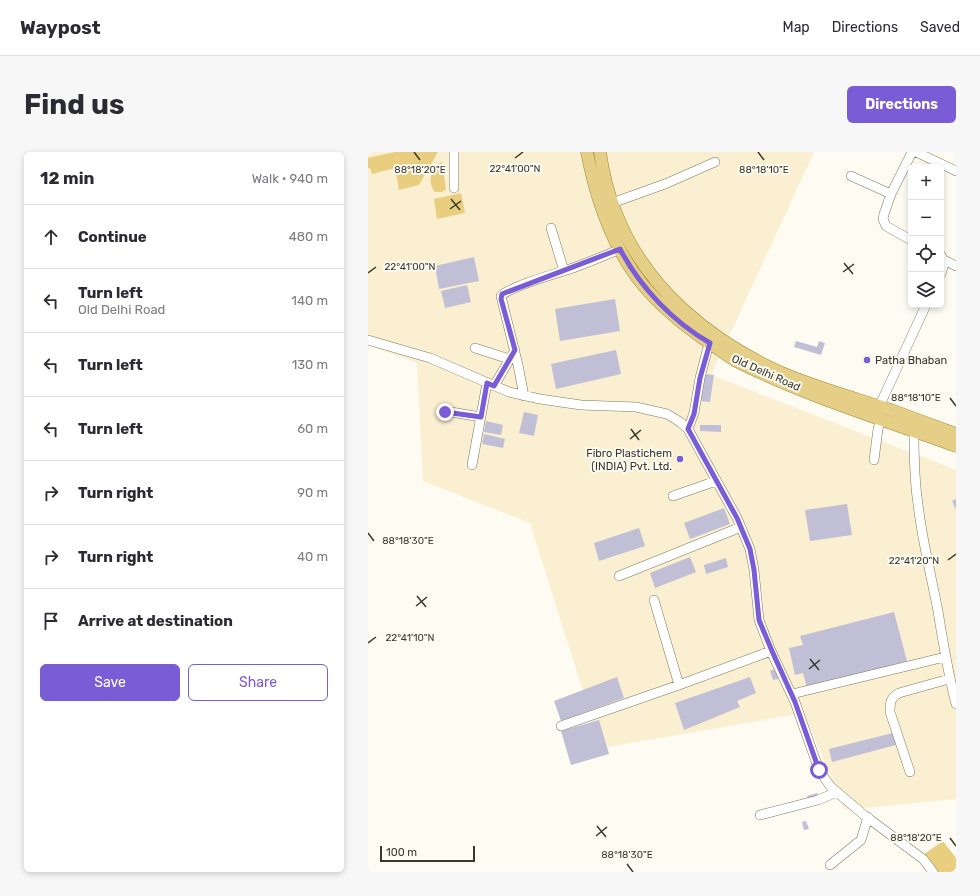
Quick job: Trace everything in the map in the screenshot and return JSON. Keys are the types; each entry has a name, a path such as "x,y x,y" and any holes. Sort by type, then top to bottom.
{"main road":[{"name":"Old Delhi Road","path":"587,152 593,181 608,227 620,249 642,284 672,315 700,338 710,343 734,360 784,383 956,446"},
{"name":"Old Delhi Road","path":"600,152 606,185 621,226 646,268 669,297 715,336 742,353 782,373 956,434"}],"street":[{"path":"454,152 454,188"},
{"path":"908,238 886,226 884,222 884,214 891,194 912,152"},
{"path":"916,152 956,171"},
{"path":"612,203 665,184 715,162"},
{"path":"851,176 891,194"},
{"path":"551,228 564,271"},
{"path":"524,396 515,350 500,296 528,283 564,271 620,249"},
{"path":"944,258 956,266"},
{"path":"879,406 925,308"},
{"path":"368,340 430,358 509,392 540,399 581,405 636,407 667,414 688,429 741,527 750,549 754,570 759,620 792,694 819,770 830,786 837,792 924,859 930,871"},
{"path":"688,429 694,414 700,378 710,343"},
{"path":"475,348 509,359"},
{"path":"472,464 481,417 490,384 515,350"},
{"path":"445,412 481,417"},
{"path":"874,460 878,429 881,419"},
{"path":"914,431 914,468 926,558 938,612 949,679 956,704"},
{"path":"673,496 716,481"},
{"path":"619,576 741,527"},
{"path":"654,600 679,685"},
{"path":"561,726 772,651"},
{"path":"792,694 945,657"},
{"path":"910,772 890,712 890,702 892,697 899,693 949,679"},
{"path":"760,814 818,800 837,792"},
{"path":"830,864 861,840 868,817"}],"shaded area":[{"path":"368,152 814,152 711,375 956,470 956,799 845,810 804,713 601,748 530,523 423,481 417,363 368,345"},
{"path":"395,152 438,152 419,185 399,190 395,168 372,174 370,168 368,168 368,158"},
{"path":"442,162 446,189 442,192 435,192 431,184 432,171"},
{"path":"461,193 465,213 437,219 434,199"},
{"path":"943,841 956,858 956,869 952,872 928,872 917,859"}],"building":[{"path":"474,257 479,281 439,289 435,266"},
{"path":"467,285 471,302 445,308 441,291"},
{"path":"615,299 620,331 560,341 555,309"},
{"path":"796,341 817,347 819,341 825,343 821,355 794,347"},
{"path":"616,350 621,374 556,389 551,364"},
{"path":"705,374 714,375 710,402 701,401"},
{"path":"524,412 538,415 534,436 519,433"},
{"path":"486,421 503,425 501,435 484,432"},
{"path":"700,425 721,425 721,432 700,431"},
{"path":"484,434 505,439 503,448 482,444"},
{"path":"956,499 956,510 952,501"},
{"path":"847,504 852,535 810,541 805,510"},
{"path":"724,508 730,524 690,539 684,523"},
{"path":"639,528 645,546 599,561 594,543"},
{"path":"690,557 696,572 655,588 650,573"},
{"path":"726,558 728,567 706,574 704,565"},
{"path":"894,612 907,661 807,688 803,673 795,675 789,648 803,645 800,636"},
{"path":"777,668 781,678 773,680 770,671"},
{"path":"617,677 624,698 561,721 554,701"},
{"path":"750,677 756,693 737,701 740,707 684,730 675,703"},
{"path":"599,720 609,754 571,765 561,731"},
{"path":"893,733 896,745 832,762 829,749"},
{"path":"817,793 819,798 808,801 807,796"},
{"path":"806,821 809,829 804,830 802,822"}],"place":[{"name":"Patha Bhaban","path":"867,360"},
{"name":"Fibro Plastichem (INDIA) Pvt. Ltd.","path":"680,459"}],"route":[{"path":"445,412 481,417 487,383 494,386 515,350 500,296 502,294 620,249 642,284 672,315 700,338 710,343 700,378 700,386 694,414 688,429 702,457 737,518 750,549 754,570 759,620 795,702 819,770"}]}
